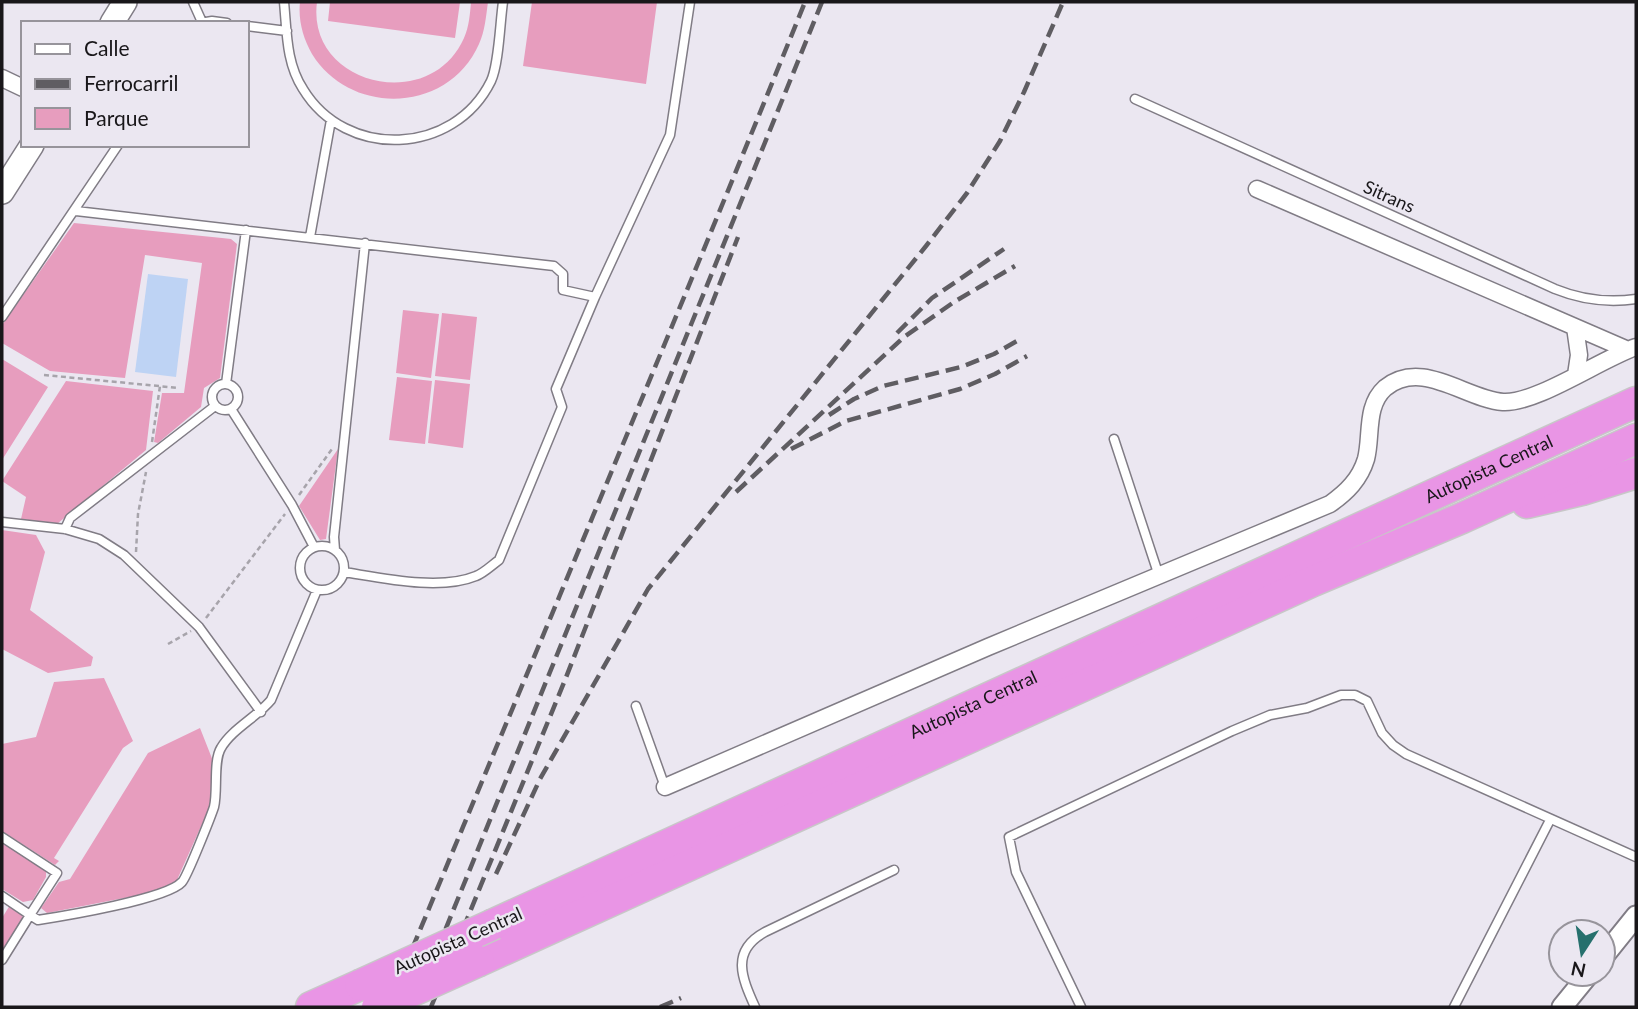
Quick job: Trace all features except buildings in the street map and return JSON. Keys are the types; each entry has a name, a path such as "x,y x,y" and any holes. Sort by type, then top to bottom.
{"highway":[{"name":"Autopista Central","path":"369,996 494,924 1636,402"},
{"name":"Autopista Central","path":"311,1007 369,996 479,961 1300,587 1462,518 1636,439"},
{"path":"1462,518 1582,490 1636,474"}],"main road":[{"path":"113,21 125,2"},
{"path":"6,178 30,147"}],"street":[{"path":"2,78 21,87"},
{"path":"1257,190 1574,327 1632,348"},
{"path":"1574,327 1580,355 1576,375"},
{"path":"665,787 988,647 1317,512 1343,495 1357,479 1366,460 1375,402 1385,389 1397,381 1430,378 1496,401 1513,402 1532,396 1632,348"},
{"path":"1617,942 1634,924"},
{"path":"1562,1007 1578,988"}],"lane":[{"path":"192,2 201,21"},
{"path":"284,2 290,60 301,88 314,105 331,120 359,135 388,141 417,139 437,132 456,121 478,102 493,77 503,2"},
{"path":"344,572 386,579 448,582 478,576 499,560 562,407 556,389 670,135 690,2"},
{"path":"248,26 287,31"},
{"name":"Sitrans","path":"1135,99 1570,295 1602,301 1636,299"},
{"path":"310,237 331,120"},
{"path":"2,317 117,147"},
{"path":"76,211 554,266 563,274 563,290 595,297"},
{"path":"226,384 246,230"},
{"path":"335,550 334,537 365,243"},
{"path":"226,384 234,387 238,394 237,402 231,409 223,410 215,406 212,397 214,389 226,384"},
{"path":"65,529 71,519 215,406"},
{"path":"231,409 292,505 314,547"},
{"path":"1114,439 1159,576"},
{"path":"2,522 65,529 99,539 124,555 199,626 261,712"},
{"path":"322,546 335,550 341,555 344,572 337,585 317,590 304,581 300,572 303,556 314,547 322,546"},
{"path":"2,897 38,920 160,894 182,882 214,806 220,749 271,700 317,590"},
{"path":"1081,1007 1016,872 1009,837 1232,731 1270,715 1307,708 1341,695 1356,695 1367,701 1382,733 1399,750 1636,857"},
{"path":"636,706 665,787"},
{"path":"1454,1007 1550,820"},
{"path":"2,837 57,873 2,960"},
{"path":"755,1007 741,973 745,952 753,940 894,870"}],"path":[{"path":"44,375 179,388"},
{"path":"135,564 138,514 160,386"},
{"path":"168,644 199,626 292,505 345,429"}],"green space":[{"path":"300,2 317,2 319,31 331,53 350,70 374,80 400,82 425,77 447,62 466,34 471,2 488,2 481,39 465,67 446,84 423,94 399,98 374,97 350,89 329,74 312,54 306,42"},
{"path":"330,2 460,2 455,38 328,21"},
{"path":"532,2 657,2 646,84 523,66"},
{"path":"74,223 231,239 237,244 220,378 204,388 201,407 158,443 154,442 162,393 184,393 202,263 145,255 125,378 50,371 2,343 2,325"},
{"path":"403,310 439,314 431,378 396,373"},
{"path":"442,313 477,317 470,380 435,376"},
{"path":"2,359 48,387 2,460"},
{"path":"397,377 432,381 425,444 389,440"},
{"path":"435,380 470,384 463,448 428,443"},
{"path":"66,381 153,391 146,450 57,524 21,519 26,497 2,481"},
{"path":"338,449 326,539 320,540 299,506"},
{"path":"2,530 36,535 45,552 30,610 93,657 91,666 48,673 2,649"},
{"path":"104,678 133,741 123,748 54,858 59,861 55,865 2,831 2,744 36,737 54,682"},
{"path":"200,728 213,761 211,804 177,880 171,886 155,892 47,913 41,908 59,882 70,879 148,753"},
{"path":"2,843 46,871 46,877 33,900 23,902 2,889"},
{"path":"10,905 22,913 23,918 2,952 2,918"}],"water":[{"path":"148,274 188,279 176,377 135,372"}],"railway":[{"path":"388,1007 805,2"},
{"path":"414,1007 822,2"},
{"path":"496,874 540,779 648,589 967,193 1000,141 1063,2"},
{"path":"431,1007 565,680 738,237"},
{"path":"897,333 932,298 1004,249"},
{"path":"736,492 904,337 954,302 1015,266"},
{"path":"829,415 854,399 883,386 961,367 994,354 1017,341"},
{"path":"791,449 846,421 960,389 1027,356"},
{"path":"660,1007 681,998"}]}
